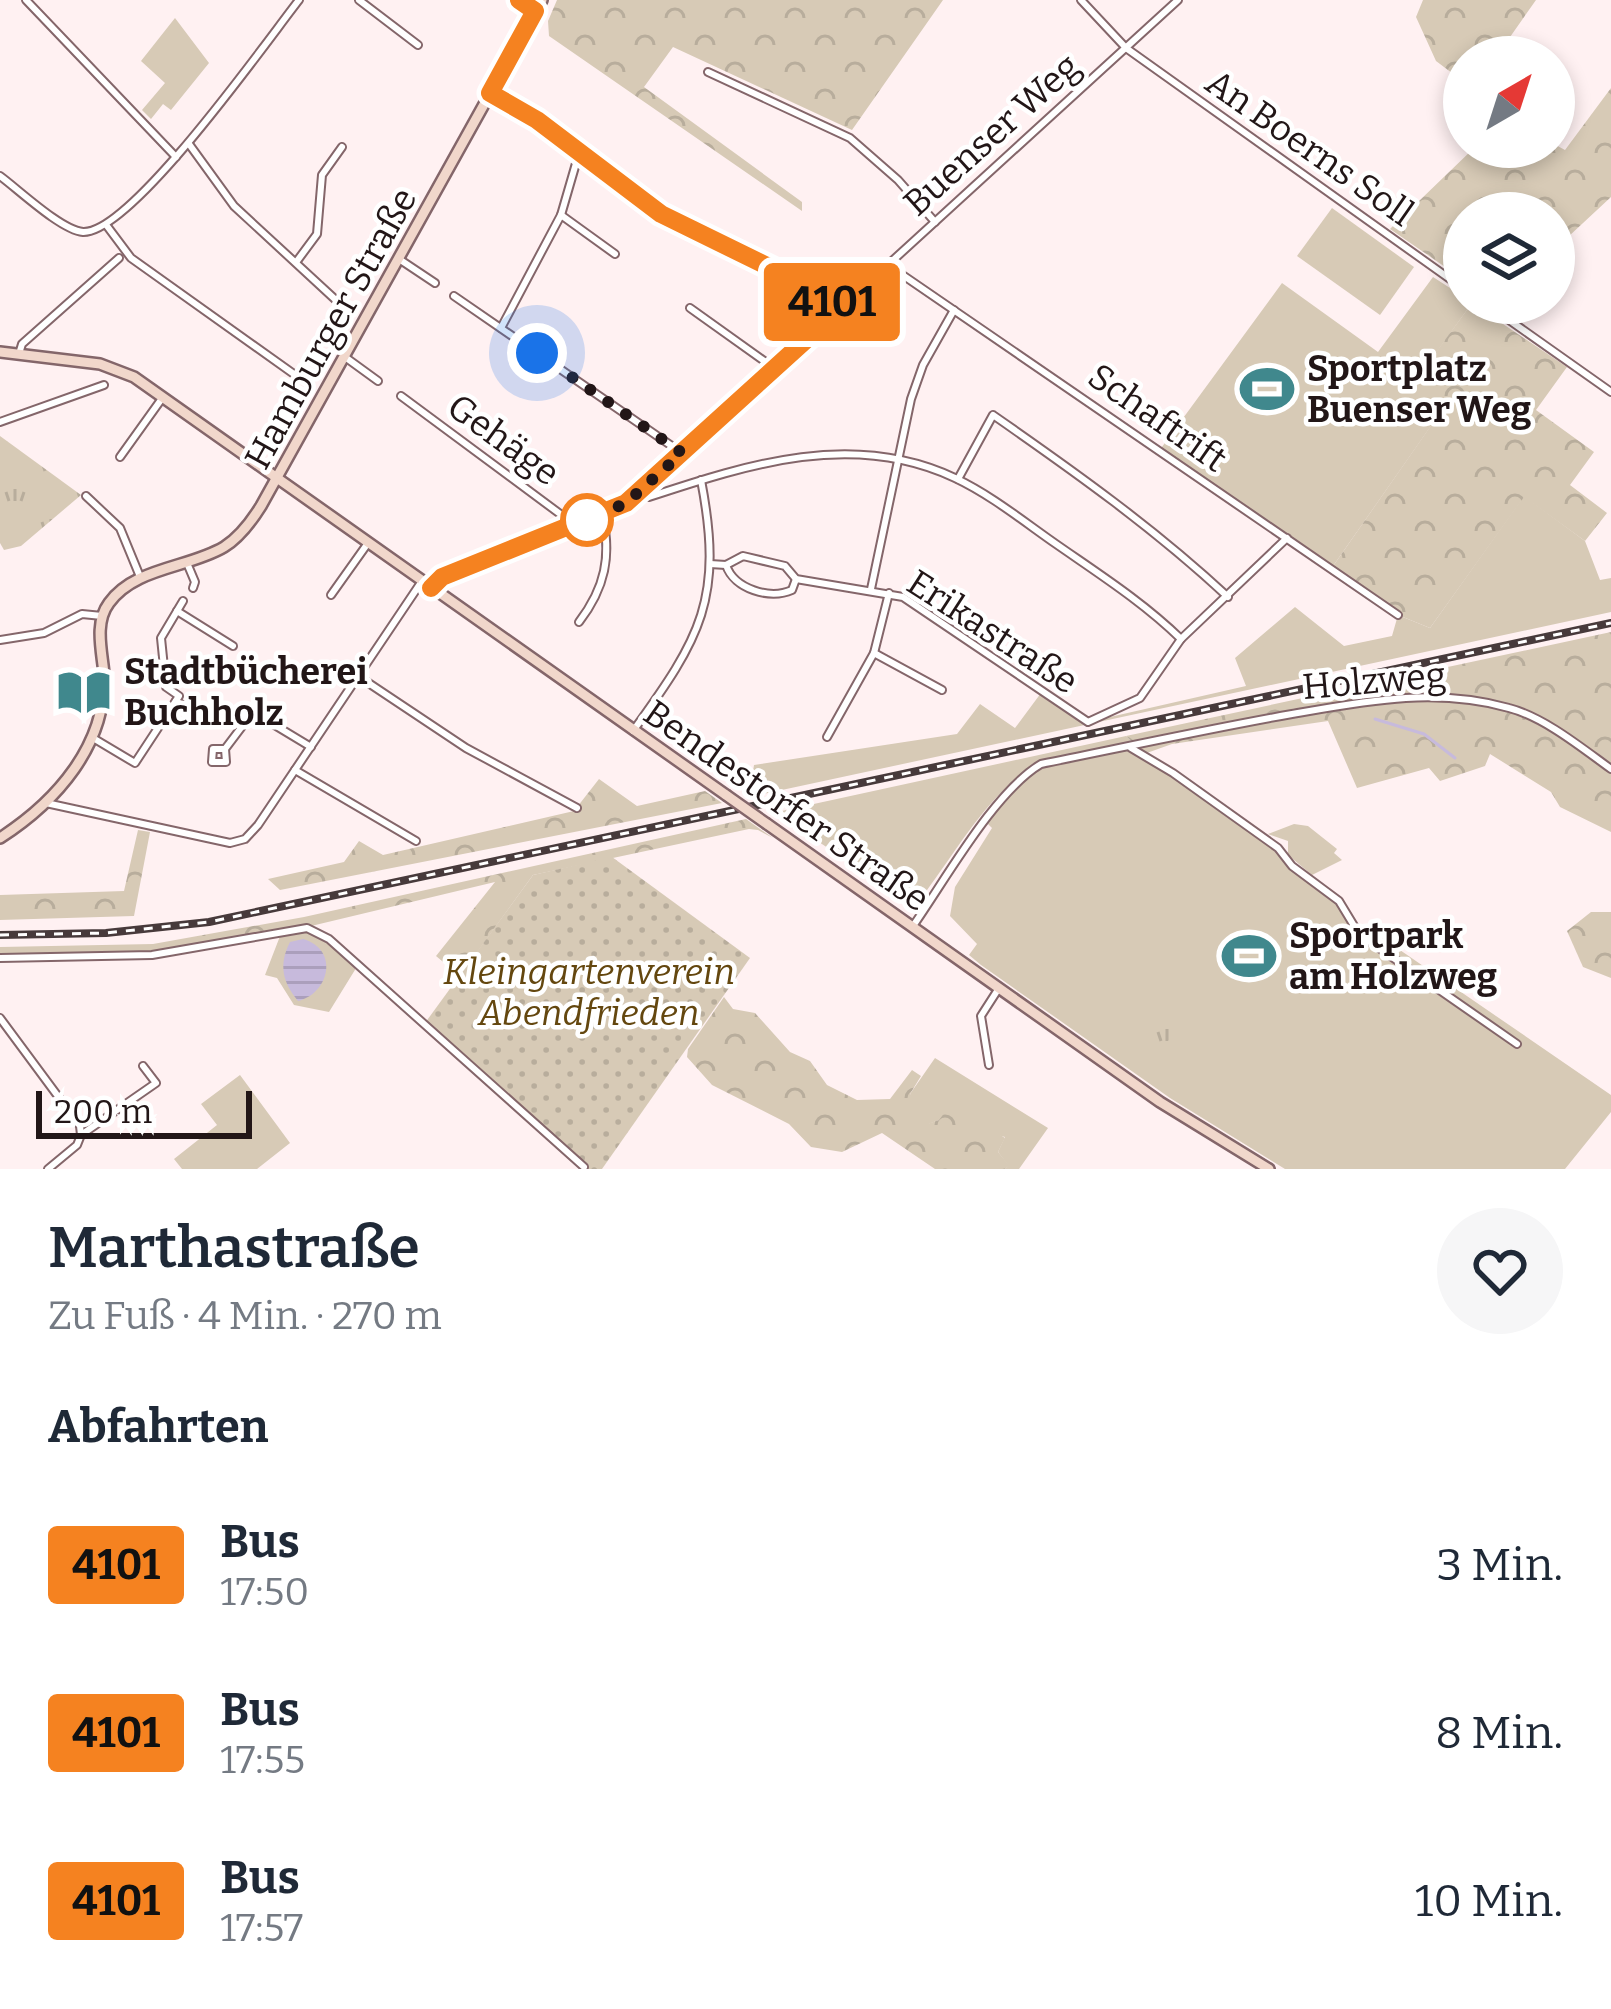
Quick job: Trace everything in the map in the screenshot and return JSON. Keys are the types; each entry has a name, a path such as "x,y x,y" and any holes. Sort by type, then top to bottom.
{"street":[{"path":"26,0 176,157"},
{"path":"0,176 68,228 88,232 107,226 189,143 299,0"},
{"path":"359,0 418,45"},
{"path":"520,0 535,11"},
{"name":"Hamburger Straße","path":"102,616 114,598 141,579 211,554 236,538 278,477 542,0"},
{"name":"An Boerns Soll","path":"1081,0 1126,48 1443,274"},
{"name":"Buenser Weg","path":"427,585 626,503 1178,0"},
{"path":"708,72 850,138 898,180 935,222"},
{"path":"490,93 537,120 661,214 820,292 841,308"},
{"path":"189,143 234,206 338,302"},
{"path":"297,261 317,234 322,175 342,147"},
{"path":"501,328 561,215 579,153"},
{"path":"561,215 615,254"},
{"path":"107,226 130,258 298,377"},
{"path":"19,354 22,344 119,258"},
{"path":"399,259 435,283"},
{"name":"Schaftrift","path":"888,265 1398,615"},
{"path":"454,296 682,453"},
{"path":"689,308 775,368"},
{"path":"871,590 911,399 922,365 954,310"},
{"path":"1515,324 1611,392"},
{"name":"Bendestorfer Straße","path":"0,352 113,366 163,397 1160,1102 1269,1169"},
{"path":"345,357 378,381"},
{"path":"0,422 104,386"},
{"name":"Gehäge","path":"401,396 575,525"},
{"path":"119,457 163,397"},
{"path":"958,479 993,415 1097,487 1228,597"},
{"path":"640,491 649,497 760,463 810,455 901,457 958,479 1155,614 1181,639 1287,538"},
{"path":"634,731 682,664 699,626 710,565 700,480"},
{"path":"86,496 120,528 141,579"},
{"path":"579,622 606,573 602,514"},
{"path":"331,595 368,543"},
{"name":"Erikastraße","path":"710,565 726,565 743,556 792,570 796,579"},
{"path":"187,561 193,588"},
{"name":"Erikastraße","path":"726,565 740,584 776,595 788,593 796,579"},
{"name":"Erikastraße","path":"796,579 889,593 916,605 1088,722 1140,698 1181,639"},
{"path":"46,803 238,843 251,834 358,676 427,585"},
{"path":"827,737 874,653 889,593"},
{"path":"93,738 135,763 179,696 166,687 161,638 183,602"},
{"path":"178,611 233,646"},
{"path":"0,640 44,633 82,614 102,616 103,701 93,738 46,803 0,838"},
{"path":"874,653 941,690"},
{"path":"358,676 466,748 577,808"},
{"name":"Holzweg","path":"913,926 1014,783 1041,764 1156,737 1362,702 1462,697 1515,709 1611,769"},
{"path":"176,701 199,716"},
{"path":"225,749 253,712 310,747"},
{"path":"1128,747 1173,772 1278,848 1292,866 1339,901 1352,929 1516,1043"},
{"path":"295,770 416,841"},
{"path":"0,958 152,955 307,928 329,939 584,1167"},
{"path":"989,1066 981,1016 999,988"},
{"path":"0,1018 80,1126 77,1145 48,1169"},
{"path":"81,1136 157,1083 143,1066"}],"green space":[{"path":"557,0 943,0 852,130 673,47 644,87 802,202 802,211 549,36 548,21"},
{"path":"1423,0 1536,0 1511,36 1443,36 1443,66 1436,61 1416,17"},
{"path":"175,18 209,63 171,110 163,104 151,119 142,110 165,83 141,61"},
{"path":"1611,88 1611,197 1575,230 1575,192 1443,192 1443,266 1390,229 1453,168 1575,168 1575,137"},
{"path":"1332,208 1414,267 1380,315 1297,256"},
{"path":"1433,277 1443,283 1443,324 1457,324 1410,389 1440,413 1331,569 1159,451 1282,283 1378,352"},
{"path":"1457,324 1503,324 1567,367 1536,410 1594,452 1570,485 1607,513 1585,541 1524,497 1430,628 1398,615 1331,569 1439,414 1409,389"},
{"path":"0,436 81,495 21,546 4,550 0,543"},
{"path":"1524,496 1585,541 1600,580 1611,578 1611,612 749,797 754,765 957,734 980,704 1015,728 1041,693 1088,722 1246,686 1235,658 1295,607 1344,646 1392,636 1398,615 1430,628"},
{"path":"1611,632 1611,832 1560,807 1551,792 1490,754 1485,766 1440,781 1429,768 1357,788 1328,721 1172,744 1144,754 1126,736"},
{"name":"Sportpark am Holzweg","path":"1126,736 1144,754 1278,848 1292,866 1339,901 1358,934 1365,926 1611,1095 1611,1112 1565,1169 1285,1169 1170,1098 981,965 969,955 977,944 950,916 955,887 992,828 986,822 1014,783 1040,762 1022,774 990,804 925,893 910,892 871,875 777,812"},
{"path":"599,779 637,806 705,791 722,803 280,890 268,879 344,862 359,841 383,855 574,811"},
{"path":"746,819 773,838 749,829 533,875 460,976 436,956 495,882 307,927 152,955 0,958 0,947 153,944 304,917"},
{"path":"1294,824 1308,826 1337,849 1334,853 1342,860 1312,875 1288,855 1288,841 1268,834"},
{"path":"138,830 150,832 134,916 0,920 0,895 124,891"},
{"name":"Kleingartenverein Abendfrieden","path":"612,857 750,958 602,1169 586,1169 425,1023 533,875"},
{"path":"1591,912 1611,912 1611,978 1583,967 1567,931"},
{"path":"307,928 329,939 358,965 329,1012 294,1005 277,978 265,975 282,931"},
{"path":"724,997 733,1009 755,1013 790,1052 810,1061 827,1085 857,1100 890,1099 912,1070 921,1076 910,1094 930,1114 927,1124 939,1120 952,1103 1005,1138 998,1152 1009,1165 1005,1169 935,1169 882,1133 842,1152 811,1147 789,1124 712,1085 687,1057"},
{"path":"1145,1012 1175,1029 1153,1068 1115,1038 1128,1016"},
{"path":"935,1058 1048,1128 1019,1169 1005,1169 1008,1165 998,1152 1005,1137 939,1120 926,1125 910,1094"},
{"path":"240,1075 290,1143 257,1169 182,1169 174,1159 217,1125 201,1104"}],"shaded area":[{"path":"303,939 322,952 326,971 317,989 298,1001 283,966 290,942"}],"waterway":[{"path":"1375,719 1424,734 1455,758"}],"railway":[{"path":"0,935 106,933 209,922 1611,623"}],"bus line":[{"name":"4101","path":"431,588 442,577 626,503 841,308 820,292 661,214 537,120 490,93 535,11 519,0"}],"place":[{"name":"Sportplatz Buenser Weg","path":"1267,389"},
{"name":"Stadtbücherei Buchholz","path":"84,692"},
{"name":"Sportpark am Holzweg","path":"1249,956"}],"route":[{"path":"537,353 682,453 626,503 587,520"}]}
